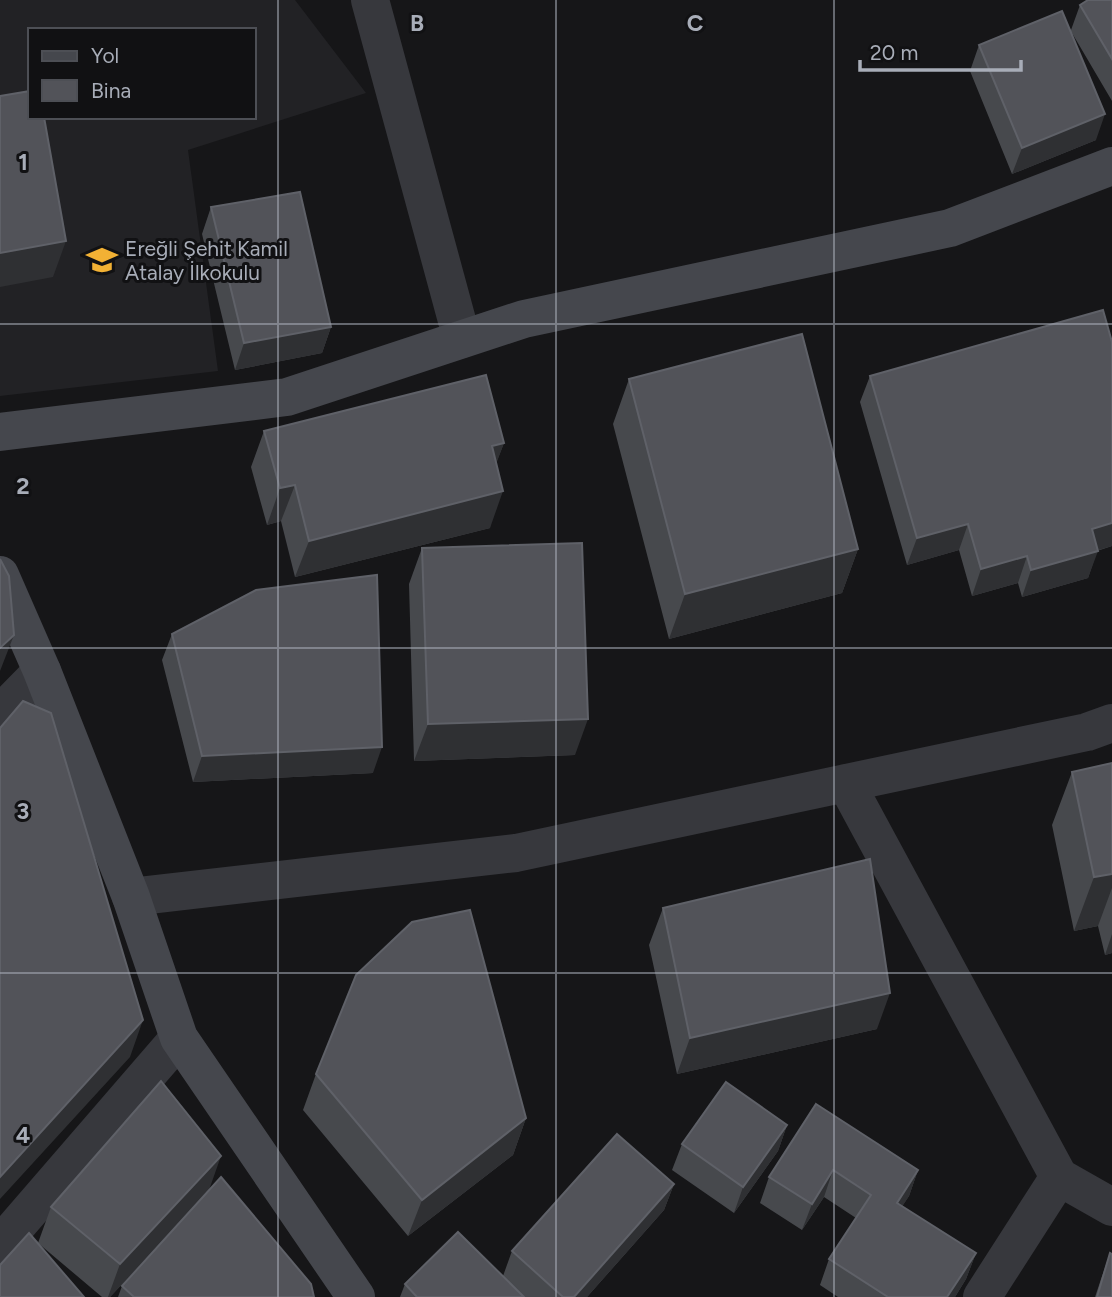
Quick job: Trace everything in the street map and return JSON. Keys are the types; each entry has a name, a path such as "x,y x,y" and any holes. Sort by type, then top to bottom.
{"street":[{"path":"370,0 462,339"},
{"path":"0,432 287,397 524,319 950,228 1112,166"},
{"path":"0,575 42,671 131,897 179,1038 356,1297"},
{"path":"0,714 42,671"},
{"path":"131,897 516,853 1087,732 1112,723"},
{"path":"846,783 1059,1177 1112,1207"},
{"path":"0,1245 179,1038"},
{"path":"982,1297 1059,1177"}],"shaded area":[{"name":"Ereğli Şehit Kamil Atalay İlkokulu","path":"0,0 295,0 366,93 188,150 218,371 0,396"}],"building":[{"path":"1088,0 1112,0 1112,59 1080,5"},
{"path":"1062,11 1105,114 1022,148 979,45"},
{"path":"28,91 28,119 44,119 66,241 0,253 0,96"},
{"path":"300,192 331,327 244,343 211,207"},
{"path":"1103,310 1112,342 1112,523 1092,529 1098,551 1031,570 1027,556 981,569 968,524 917,538 870,376"},
{"path":"802,334 858,549 685,594 629,379"},
{"path":"486,375 504,443 492,446 503,491 309,541 295,485 280,488 264,431"},
{"path":"582,543 588,719 428,724 422,548"},
{"path":"0,559 9,576 14,635 0,648"},
{"path":"377,575 382,747 202,756 172,634 256,590"},
{"path":"23,701 51,713 143,1020 0,1177 0,728"},
{"path":"1112,763 1112,874 1094,877 1072,772"},
{"path":"870,859 890,993 690,1038 663,908"},
{"path":"470,910 526,1118 422,1200 316,1074 356,975 412,922"},
{"path":"161,1081 221,1156 120,1264 51,1207"},
{"path":"726,1082 787,1125 743,1187 682,1144"},
{"path":"816,1104 918,1170 897,1203 976,1253 947,1297 888,1297 829,1259 871,1195 833,1170 812,1204 769,1177"},
{"path":"617,1134 674,1184 574,1297 563,1297 512,1251"},
{"path":"221,1177 311,1284 314,1297 134,1297 122,1286"},
{"path":"458,1232 524,1297 417,1297 405,1284"},
{"path":"29,1233 84,1297 0,1297 0,1265"},
{"path":"1110,1253 1112,1297 1097,1297"}],"place":[{"name":"Ereğli Şehit Kamil Atalay İlkokulu","path":"102,260"}]}
